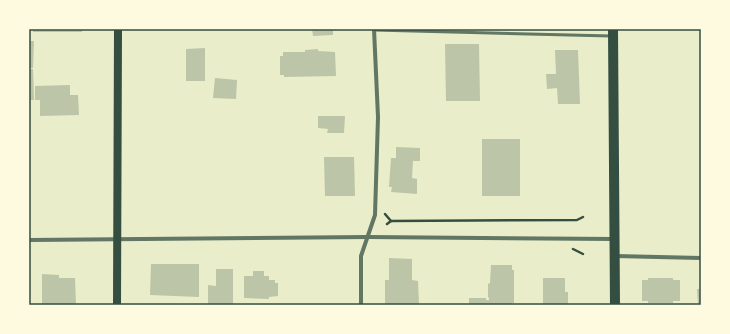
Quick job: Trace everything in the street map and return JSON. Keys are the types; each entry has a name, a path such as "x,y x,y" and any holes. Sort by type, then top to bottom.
{"main road":[{"path":"116,305 118,29"},
{"path":"613,33 616,239 615,305"}],"street":[{"path":"361,305 361,256 375,215 378,117 374,29"},
{"path":"29,240 368,237 616,239"},
{"path":"615,256 701,258"}],"lane":[{"path":"374,29 613,33"}],"path":[{"path":"387,224 391,221 577,220 583,217"}],"building":[{"path":"33,29 82,29 82,32 33,32"},
{"path":"312,29 333,29 333,35 313,36"},
{"path":"29,41 34,41 33,68 29,68"},
{"path":"445,44 479,44 480,101 446,101"},
{"path":"205,48 205,81 186,81 186,49"},
{"path":"318,49 318,51 335,52 336,76 284,77 284,75 280,75 280,56 283,56 283,52 305,52 305,50"},
{"path":"555,50 578,50 580,104 558,104 557,88 547,89 546,74 556,74"},
{"path":"29,69 33,69 34,100 29,100"},
{"path":"215,78 237,80 236,99 213,98"},
{"path":"70,85 70,95 78,95 79,115 40,116 40,100 35,100 35,86"},
{"path":"318,116 345,116 344,133 327,133 328,129 318,128"},
{"path":"482,139 520,139 520,196 482,196"},
{"path":"396,147 420,148 420,161 413,161 412,178 417,179 417,194 391,192 392,187 389,187 391,158 396,158"},
{"path":"324,157 354,157 355,196 325,196"},
{"path":"389,258 412,259 412,280 418,281 419,305 385,305 385,280 389,280"},
{"path":"151,264 199,264 199,297 150,295"},
{"path":"491,265 512,265 512,270 514,270 514,303 512,303 512,305 469,305 469,298 486,298 486,300 489,300 488,284 490,283"},
{"path":"216,269 233,269 233,305 208,305 208,285 216,286"},
{"path":"253,271 264,271 264,276 269,276 269,280 275,280 275,283 278,283 278,296 269,297 269,299 244,298 244,276 253,276"},
{"path":"42,274 59,275 59,278 75,278 76,305 42,305"},
{"path":"543,278 565,278 565,292 568,292 568,305 543,305"},
{"path":"648,278 673,278 673,280 680,280 680,301 673,301 673,303 648,303 648,301 642,301 642,280 648,280"},
{"path":"697,289 701,289 701,305 698,305"}]}
